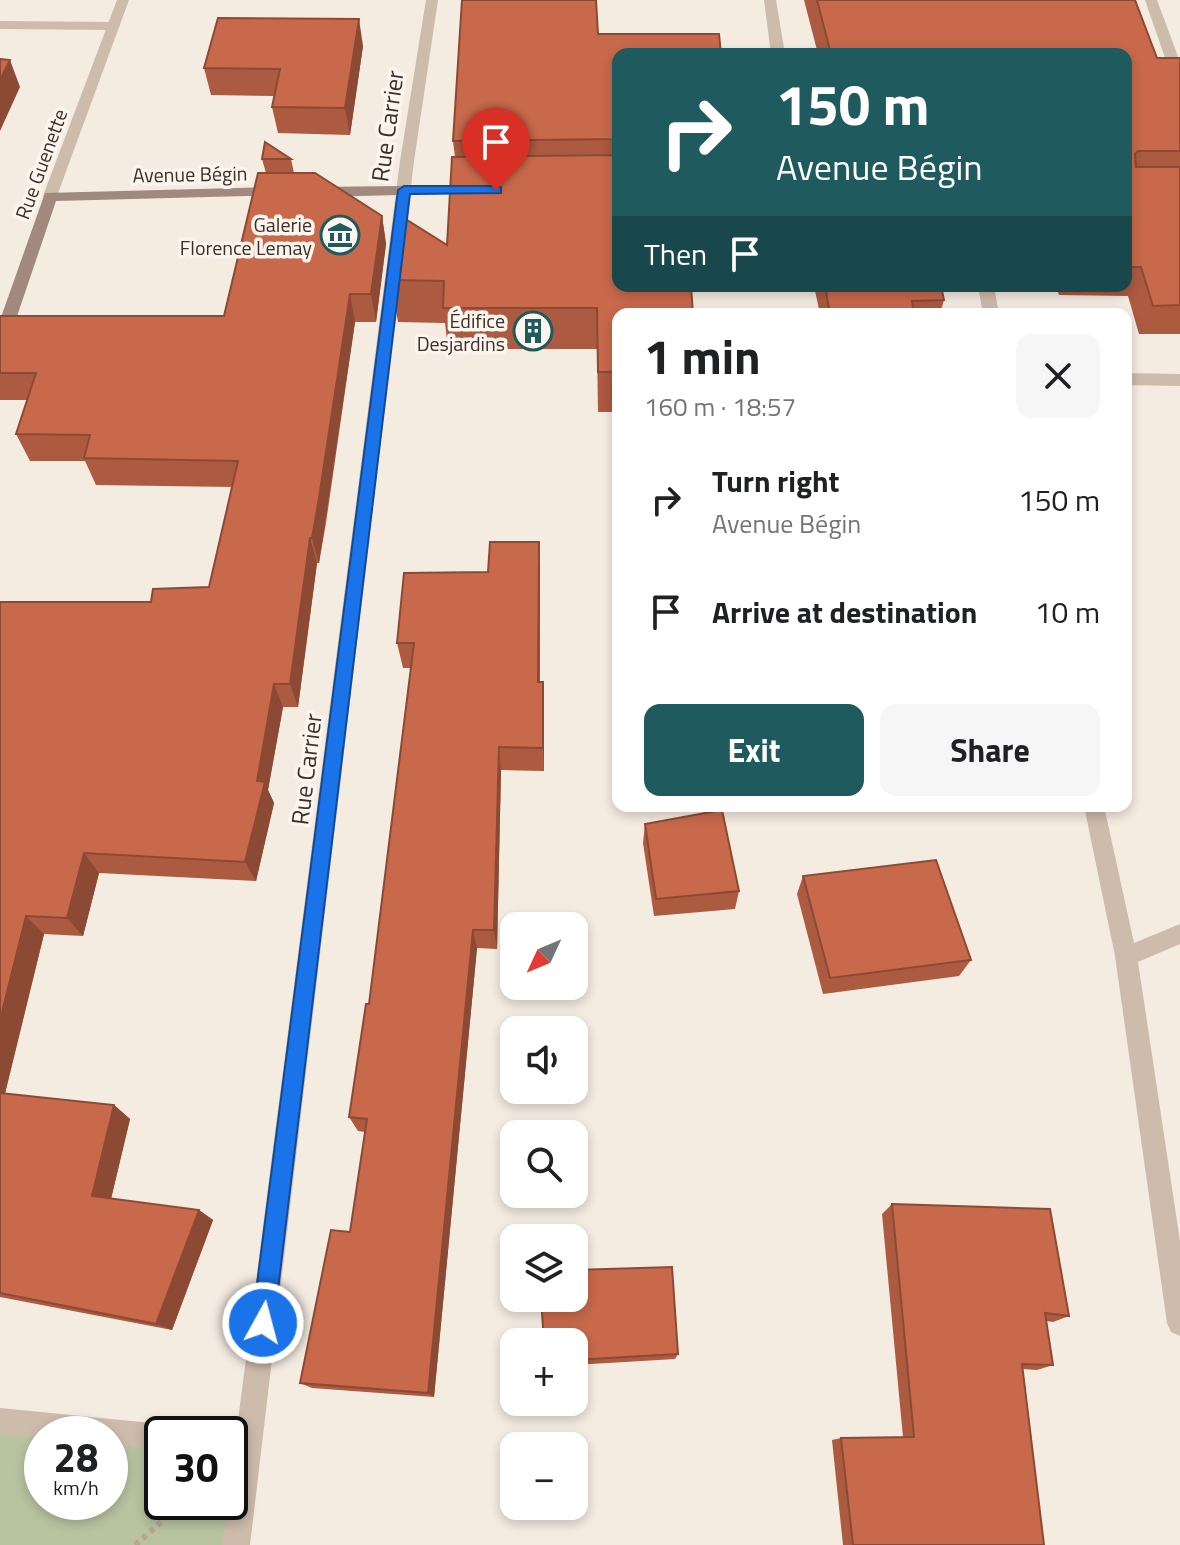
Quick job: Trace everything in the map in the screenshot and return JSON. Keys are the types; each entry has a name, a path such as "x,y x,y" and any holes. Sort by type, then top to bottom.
{"street":[{"name":"Rue Guenette","path":"0,343 50,196 123,0"},
{"name":"Rue Carrier","path":"243,1416 404,190 432,0"},
{"path":"770,0 777,48"},
{"path":"1151,0 1180,81"},
{"path":"0,25 113,26"},
{"name":"Avenue Bégin","path":"50,196 496,190"},
{"path":"1132,379 1180,380"},
{"path":"1095,812 1126,956 1180,1323"},
{"path":"1126,956 1180,934"},
{"path":"0,1421 144,1435"},
{"name":"Rue Carrier","path":"236,1545 237,1520"}],"path":[{"path":"135,1545 163,1520"}],"green space":[{"path":"0,1421 24,1423 24,1520 128,1520 128,1434 144,1435 144,1520 238,1520 235,1545 0,1545"}],"building":[{"path":"462,0 596,0 598,34 719,34 720,48 612,48 612,139 453,141"},
{"path":"817,0 1135,0 1157,58 1180,58 1180,151 1138,151 1135,154 1136,167 1180,167 1180,305 1153,306 1141,267 1132,267 1132,48 829,48"},
{"path":"218,18 359,19 345,108 272,107 280,69 204,68"},
{"path":"0,59 10,60 0,80"},
{"path":"265,142 291,159 262,159"},
{"path":"612,155 612,292 691,292 693,308 612,308 612,372 598,372 597,308 443,308 444,281 391,280 399,215 447,245 452,157"},
{"path":"258,173 315,173 382,216 371,294 350,294 319,498 310,538 290,684 274,684 257,781 265,782 245,862 84,853 67,918 26,916 0,1020 0,602 151,602 153,589 209,587 238,461 84,458 90,435 16,434 36,373 0,373 0,316 224,316"},
{"path":"826,292 942,292 944,300 912,301 913,308 829,308"},
{"path":"490,542 539,542 538,682 543,682 543,748 499,747 494,930 473,930 428,1393 300,1383 331,1230 350,1232 367,1119 349,1117 366,1004 369,1004 414,643 397,643 404,573 488,572"},
{"path":"722,812 739,891 656,899 645,824"},
{"path":"936,860 971,960 830,978 803,876"},
{"path":"0,1093 114,1105 92,1196 199,1210 156,1324 0,1293"},
{"path":"892,1204 1050,1209 1069,1316 1045,1313 1053,1365 1022,1364 1044,1545 853,1545 841,1438 914,1437"},
{"path":"672,1267 678,1354 588,1359 588,1328 543,1328 542,1312 588,1312 588,1270"}],"place":[{"name":"Galerie Florence Lemay","path":"340,235"},
{"name":"Édifice Desjardins","path":"533,331"}],"route":[{"path":"263,1323 404,190 496,190"}]}
